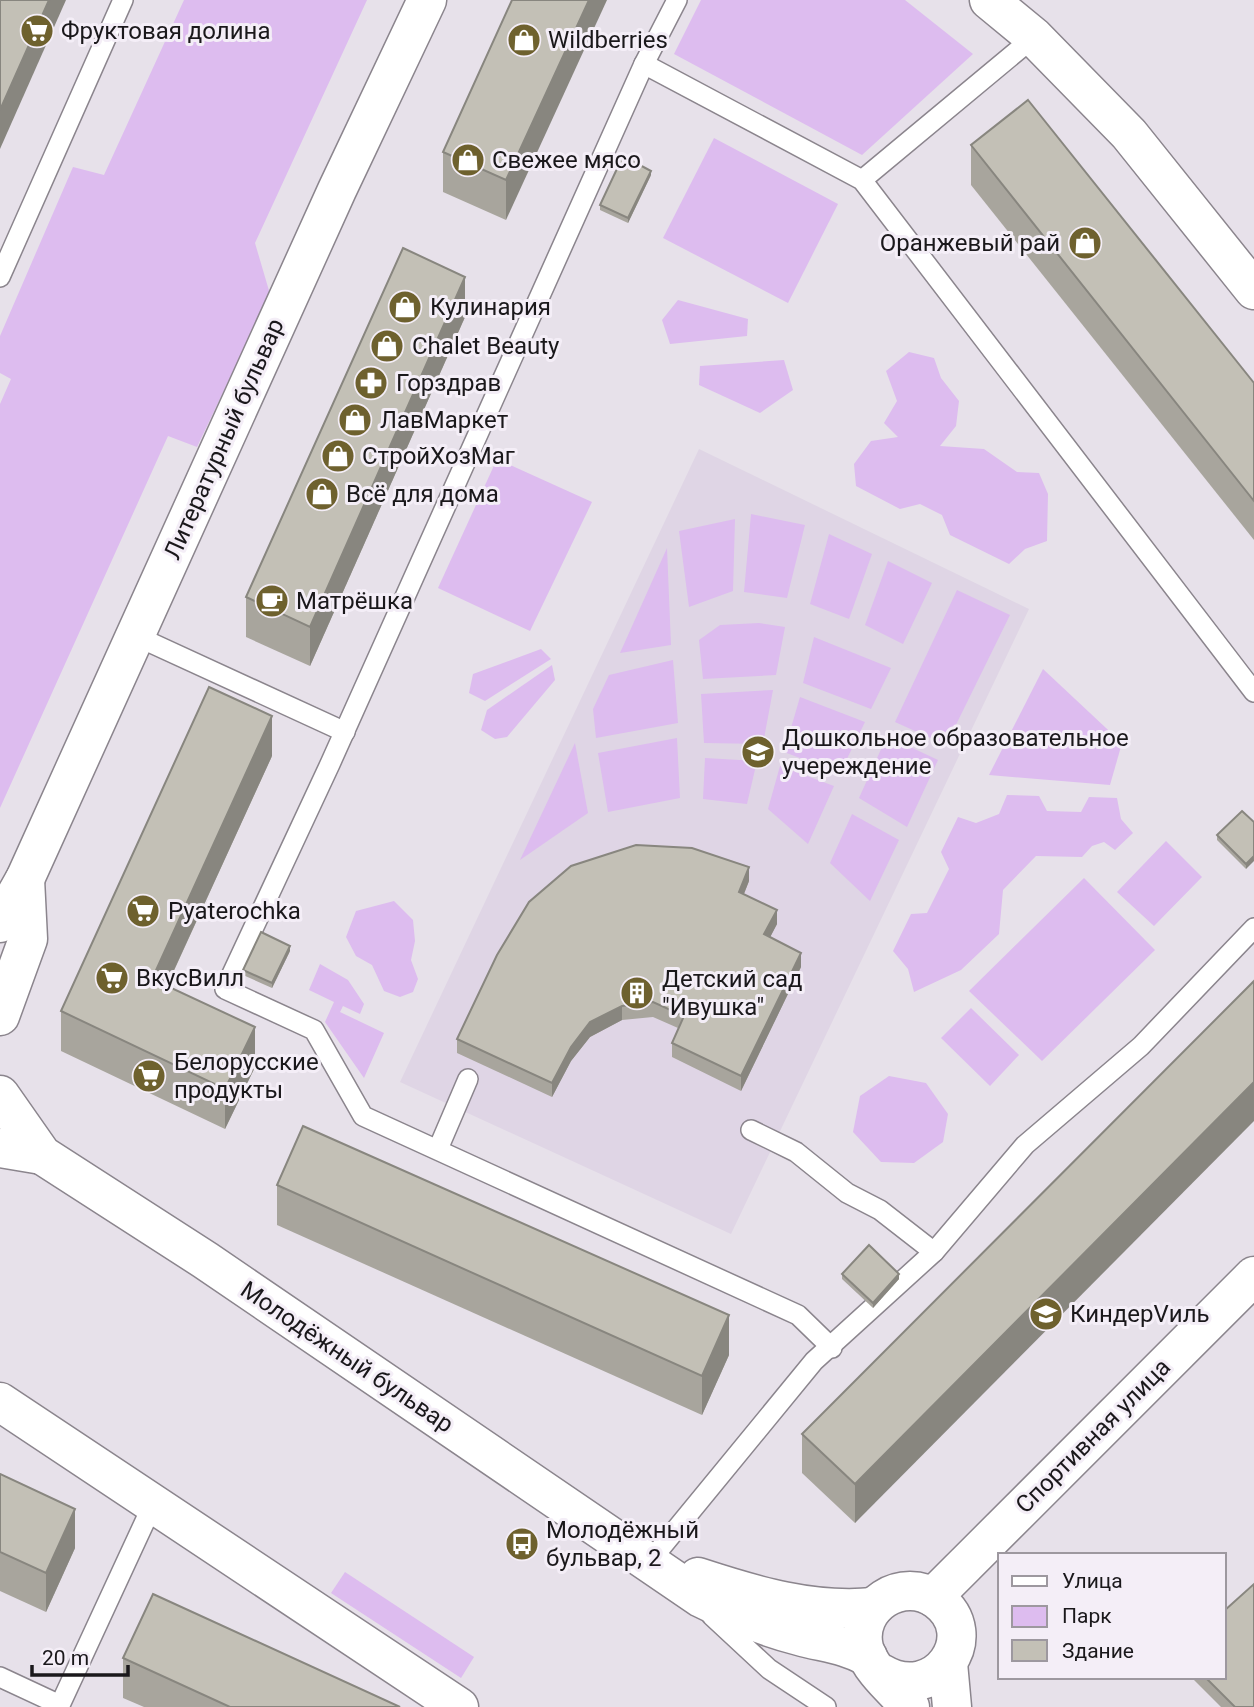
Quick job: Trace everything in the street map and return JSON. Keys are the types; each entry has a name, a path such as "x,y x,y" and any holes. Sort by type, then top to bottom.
{"street":[{"name":"Литературный бульвар","path":"0,923 25,879 337,190 427,0"},
{"path":"989,0 1034,37 1129,134 1254,290"},
{"name":"Литературный бульвар","path":"0,1016 28,939 25,879"},
{"name":"Молодёжный бульвар","path":"0,1095 42,1154 205,1259 701,1598 746,1621 802,1637 848,1645 874,1665"},
{"name":"Молодёжный бульвар","path":"0,1148 42,1154"},
{"name":"Спортивная улица","path":"933,1597 1254,1276"},
{"path":"0,1402 458,1707"},
{"name":"Молодёжный бульвар","path":"650,1561 777,1600 838,1610 874,1607"},
{"path":"874,1665 901,1682 911,1683 932,1677 948,1663 953,1653 955,1632 948,1612 933,1597 912,1590 902,1591 891,1594 874,1607 864,1625 864,1647 874,1665 910,1707"},
{"path":"948,1663 952,1707"}],"lane":[{"path":"0,277 122,0"},
{"path":"677,0 644,64 345,732 225,989 314,1030 363,1116 798,1315 832,1348"},
{"path":"862,180 1034,37"},
{"path":"644,64 862,180 1254,692"},
{"path":"136,636 345,732"},
{"path":"826,1707 769,1668 650,1561 814,1361 832,1348 934,1252 1026,1145 1141,1046 1254,928"},
{"path":"438,1149 468,1080"},
{"path":"751,1130 796,1152 847,1193 880,1210 934,1252"},
{"path":"0,1677 59,1706 153,1504"}],"shaded area":[{"name":"Дошкольное образовательное учереждение","path":"699,449 1029,609 731,1234 400,1082"}],"green space":[{"path":"184,0 367,0 255,243 270,294 197,447 168,436 0,808 0,404 11,379 0,373 0,336 73,167 104,175"},
{"path":"701,0 905,0 973,54 862,155 674,54"},
{"path":"714,138 838,204 788,303 663,238"},
{"path":"678,300 748,319 747,336 670,344 662,320"},
{"path":"909,352 934,358 941,378 959,401 956,426 940,446 984,449 1017,472 1039,473 1048,494 1047,541 1025,549 1009,564 950,535 942,515 920,504 900,509 856,486 854,464 871,441 898,437 884,423 897,401 886,371"},
{"path":"784,360 793,390 760,413 699,385 700,366"},
{"path":"497,459 592,502 530,631 438,588"},
{"path":"751,514 805,525 787,598 744,592"},
{"path":"735,519 733,591 689,607 679,531"},
{"path":"829,534 872,554 849,619 810,604"},
{"path":"667,548 671,645 620,653"},
{"path":"888,561 932,583 903,644 865,625"},
{"path":"957,590 1010,615 946,745 895,722"},
{"path":"759,623 785,627 776,675 703,679 699,640 720,625"},
{"path":"814,637 891,668 871,709 803,683"},
{"path":"541,649 551,659 485,701 469,693 473,674"},
{"path":"673,660 678,723 596,738 593,709 609,675"},
{"path":"552,665 555,680 507,737 495,739 481,730 487,710"},
{"path":"1043,669 1122,743 1110,785 989,775"},
{"path":"773,690 763,744 704,743 701,694"},
{"path":"800,697 865,722 840,773 784,752"},
{"path":"887,736 938,760 907,827 859,798"},
{"path":"677,738 680,798 608,812 598,753"},
{"path":"575,743 588,813 520,860"},
{"path":"705,758 757,761 747,804 703,799"},
{"path":"780,766 834,786 808,844 768,809"},
{"path":"1007,795 1039,796 1047,811 1081,812 1089,797 1117,798 1121,819 1133,833 1115,850 1104,842 1092,846 1082,857 1036,856 1003,890 999,934 961,970 914,992 908,969 893,951 911,914 927,913 949,869 941,852 958,817 976,823 999,814"},
{"path":"852,814 899,840 870,901 830,863"},
{"path":"1166,841 1202,877 1154,926 1117,892"},
{"path":"1084,878 1155,950 1042,1061 969,991"},
{"path":"394,901 413,920 415,941 411,960 418,979 413,992 400,997 384,991 372,965 356,956 346,937 356,911"},
{"path":"320,964 348,980 364,1004 360,1014 343,1006 340,1012 384,1033 364,1078 325,1022 334,1002 309,990"},
{"path":"971,1008 1019,1055 990,1086 941,1038"},
{"path":"889,1076 926,1083 948,1114 943,1142 914,1163 881,1162 853,1132 860,1096"},
{"path":"345,1572 474,1657 461,1678 331,1593"}],"building":[{"path":"0,0 49,0 0,110"},
{"path":"512,0 589,0 506,180 443,152"},
{"path":"1028,100 1254,383 1254,501 971,145"},
{"path":"623,156 651,171 628,218 600,205"},
{"path":"403,248 465,277 310,627 246,597"},
{"path":"209,687 272,716 152,979 255,1027 225,1089 61,1011"},
{"path":"1242,811 1254,822 1254,856 1246,864 1217,835"},
{"name":"Детский сад \"Ивушка\"","path":"636,845 692,848 749,867 739,892 777,910 764,934 801,953 741,1076 672,1043 684,1016 653,1002 622,1006 590,1022 571,1047 552,1083 457,1039 497,955 529,902 571,866"},
{"path":"261,932 290,946 272,983 243,970"},
{"path":"1254,981 1254,1082 855,1484 802,1434"},
{"path":"303,1126 729,1315 702,1376 277,1185"},
{"path":"869,1245 899,1274 873,1303 842,1274"},
{"path":"0,1474 75,1509 46,1573 0,1552"},
{"path":"1254,1584 1254,1707 1235,1707 1207,1679 1226,1679 1226,1609"},
{"path":"153,1594 400,1707 230,1707 123,1658"}],"place":[{"name":"Фруктовая долина","path":"37,31"},
{"name":"Wildberries","path":"524,40"},
{"name":"Свежее мясо","path":"468,160"},
{"name":"Оранжевый рай","path":"1085,243"},
{"name":"Кулинария","path":"405,307"},
{"name":"Chalet Beauty","path":"387,346"},
{"name":"Горздрав","path":"371,383"},
{"name":"ЛавМаркет","path":"355,420"},
{"name":"СтройХозМаг","path":"338,456"},
{"name":"Всё для дома","path":"322,494"},
{"name":"Матрёшка","path":"272,601"},
{"name":"Дошкольное образовательное учереждение","path":"758,752"},
{"name":"Pyaterochka","path":"143,911"},
{"name":"ВкусВилл","path":"112,978"},
{"name":"Детский сад \"Ивушка\"","path":"637,993"},
{"name":"Белорусские продукты","path":"149,1076"},
{"name":"КиндерVиль","path":"1046,1314"},
{"name":"Молодёжный бульвар, 2","path":"522,1544"}]}
